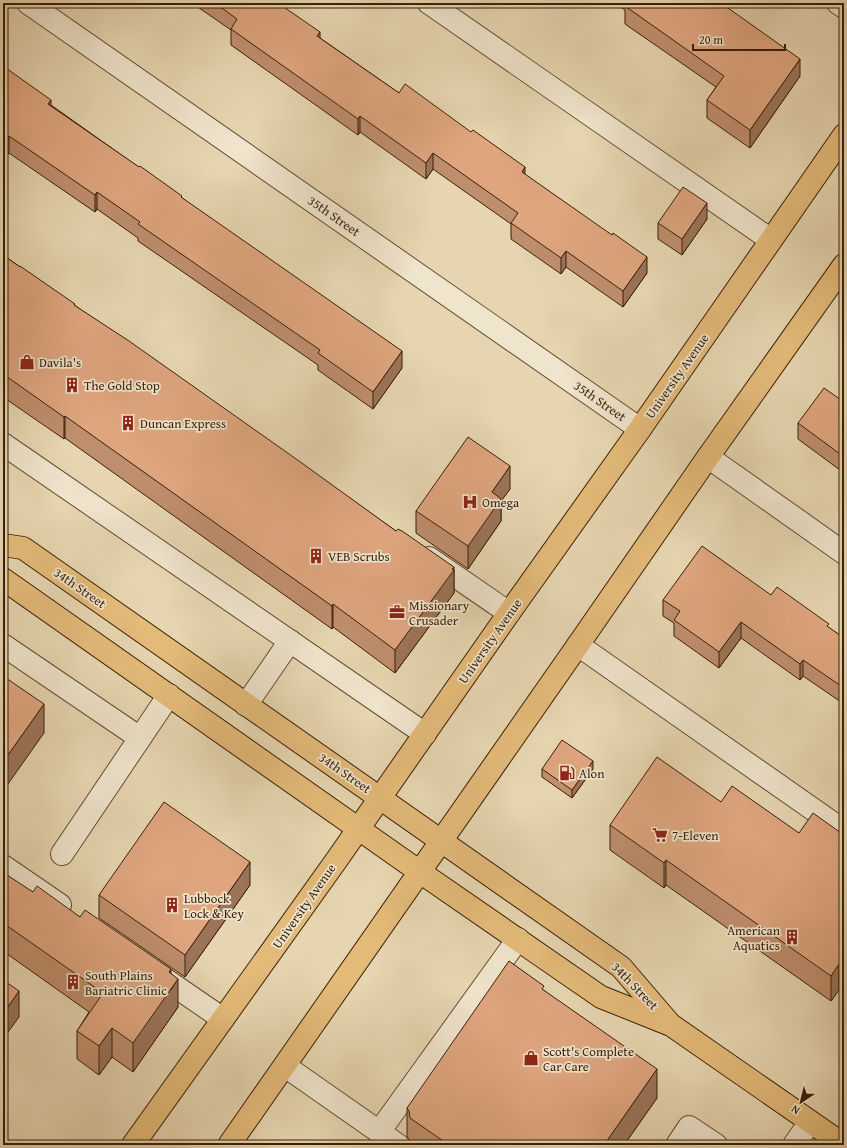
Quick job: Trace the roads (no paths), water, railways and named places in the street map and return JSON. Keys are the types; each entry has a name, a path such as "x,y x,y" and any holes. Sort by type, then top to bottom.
{"main road":[{"name":"University Avenue","path":"133,1145 359,828 640,429 844,135"},
{"path":"229,1145 708,457 841,275"},
{"name":"34th Street","path":"3,545 23,548 621,967 671,1025"},
{"name":"34th Street","path":"3,578 420,872 601,997 671,1025 844,1145"}],"street":[{"name":"35th Street","path":"28,3 640,429"},
{"path":"430,3 771,240"},
{"path":"838,3 844,7"},
{"path":"3,444 425,734"},
{"path":"708,457 844,553"},
{"path":"412,546 509,614"},
{"path":"246,705 290,641"},
{"path":"3,645 140,738"},
{"path":"578,645 844,831"},
{"path":"62,854 169,695"},
{"path":"3,866 74,915"},
{"path":"379,1132 518,939"},
{"path":"138,960 223,1019"},
{"path":"285,1066 398,1145"},
{"path":"794,1145 810,1122"},
{"path":"677,1145 690,1127 716,1145"}],"place":[{"name":"Davila's","path":"27,362"},
{"name":"The Gold Stop","path":"72,385"},
{"name":"Duncan Express","path":"128,423"},
{"name":"Omega","path":"470,502"},
{"name":"VEB Scrubs","path":"316,556"},
{"name":"Missionary Crusader","path":"397,612"},
{"name":"Alon","path":"567,773"},
{"name":"7-Eleven","path":"660,835"},
{"name":"Lubbock Lock & Key","path":"172,905"},
{"name":"American Aquatics","path":"792,937"},
{"name":"South Plains Bariatric Clinic","path":"73,982"},
{"name":"Scott's Complete Car Care","path":"531,1058"}]}
